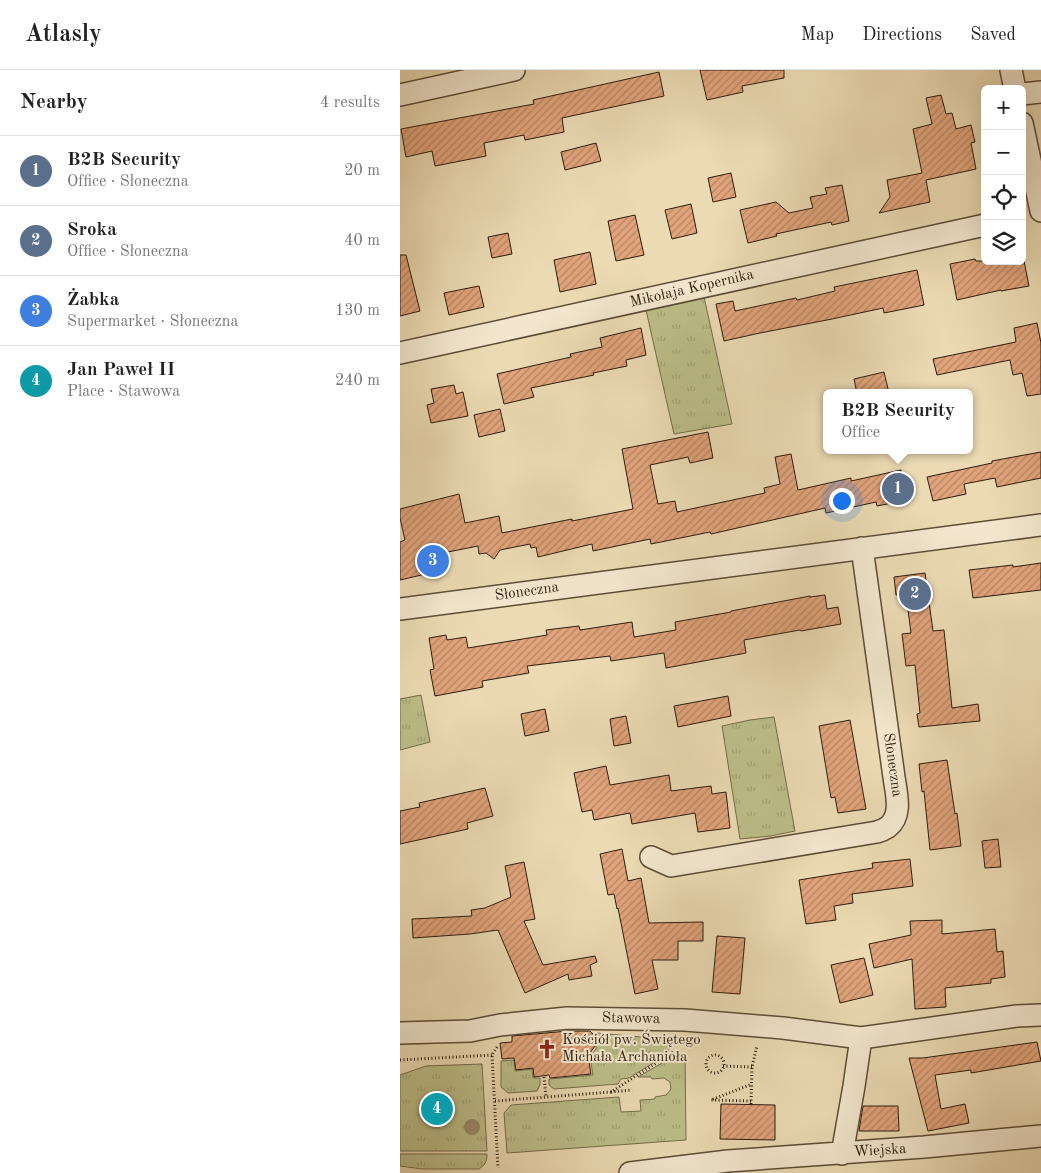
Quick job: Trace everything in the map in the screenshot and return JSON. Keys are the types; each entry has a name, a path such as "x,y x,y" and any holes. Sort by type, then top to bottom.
{"street":[{"path":"400,95 514,70"},
{"path":"1010,70 1014,85"},
{"path":"1026,94 1041,92"},
{"path":"1023,130 1041,212 1026,215"},
{"name":"Mikołaja Kopernika","path":"400,354 981,225"},
{"name":"Słoneczna","path":"400,608 1041,525"},
{"name":"Słoneczna","path":"651,857 671,866 877,832 888,826 895,818 898,808 862,548"},
{"name":"Stawowa","path":"400,1033 470,1031 500,1025 567,1018 685,1020 758,1025 861,1038 1017,1016 1041,1015"},
{"path":"842,1154 861,1038"},
{"name":"Wiejska","path":"630,1173 728,1161 842,1154 1041,1136"}],"path":[{"path":"498,1168 492,1055 501,1038 500,1025"},
{"path":"752,1084 712,1100 752,1102 752,1084 752,1067 758,1025"},
{"path":"610,1092 675,1051"},
{"path":"400,1060 492,1055"},
{"path":"714,1055 721,1058 723,1066 721,1070 715,1073 709,1070 706,1064 708,1058 714,1055"},
{"path":"723,1066 752,1067"},
{"path":"544,1077 546,1097"},
{"path":"495,1100 632,1090"}],"green space":[{"path":"704,297 732,424 674,434 646,310"},
{"path":"421,695 430,742 400,750 400,699"},
{"path":"774,717 795,831 740,839 722,726"},
{"path":"597,1033 674,1040 666,1055 629,1078 621,1079 618,1084 554,1089 549,1085 549,1079 593,1075 590,1057 596,1049"},
{"path":"685,1053 686,1140 507,1153 504,1113 511,1105 619,1097 621,1112 641,1111 640,1100 655,1099 655,1097 666,1095 671,1089 670,1082 664,1078 638,1077 669,1059 676,1060"},
{"path":"514,1060 515,1071 532,1069 533,1078 540,1078 540,1085 537,1091 508,1093 501,1087 501,1061"},
{"path":"482,1064 487,1151 400,1151 400,1075 426,1066"},
{"path":"400,1154 487,1154 487,1159 479,1169 422,1169 400,1166"}],"building":[{"path":"700,70 784,70 784,78 742,86 743,92 707,100"},
{"path":"659,72 664,96 562,118 564,132 525,140 524,135 484,143 486,156 435,166 432,151 406,157 401,129 534,104 533,100"},
{"path":"941,95 946,114 952,113 956,129 971,125 975,142 971,143 976,169 926,180 930,202 879,213 890,197 887,180 922,173 913,129 932,124 926,98"},
{"path":"596,143 601,161 565,170 561,152"},
{"path":"731,173 736,197 713,202 708,178"},
{"path":"842,185 849,221 832,225 831,222 776,234 777,236 748,243 740,210 776,202 789,213 813,208 810,197 827,194 825,188"},
{"path":"691,204 697,233 672,239 665,210"},
{"path":"635,215 644,255 616,261 608,221"},
{"path":"508,233 512,254 492,258 488,237"},
{"path":"590,252 596,284 560,292 554,260"},
{"path":"400,255 406,255 420,311 400,316"},
{"path":"975,259 976,261 981,261 981,265 1025,265 1029,286 957,300 950,264"},
{"path":"917,270 924,305 884,313 883,308 724,341 716,304 733,301 735,311 796,298 797,300 835,291 834,287"},
{"path":"479,286 484,307 449,315 444,293"},
{"path":"1037,323 1041,343 1041,394 1027,396 1022,373 1013,375 1010,360 937,375 933,359 1016,342 1014,328"},
{"path":"641,328 646,355 626,360 627,366 531,388 534,397 504,404 497,374 571,357 570,354 602,347 600,338"},
{"path":"884,372 888,389 856,389 854,379"},
{"path":"454,385 456,394 463,392 468,416 431,423 427,405 434,403 431,389"},
{"path":"500,409 505,431 479,437 474,415"},
{"path":"708,432 713,458 690,463 688,457 650,465 658,504 675,501 677,512 765,493 764,488 780,484 775,457 791,454 798,490 851,478 851,481 901,470 906,492 896,494 897,500 892,501 892,503 877,506 876,502 826,513 825,508 711,534 710,532 651,544 650,539 593,551 592,544 538,557 536,547 531,548 530,544 500,550 494,559 486,553 479,554 478,546 443,553 447,569 400,580 400,542 405,540 400,509 459,494 465,523 499,516 502,533 633,509 622,449"},
{"path":"1041,452 1041,478 997,487 995,478 964,484 966,494 933,501 927,477 992,463 992,461"},
{"path":"1041,563 1041,590 973,598 969,570"},
{"path":"925,573 933,631 944,630 952,708 978,704 980,721 919,727 917,714 920,713 915,665 906,666 902,634 911,633 906,594 896,595 894,577"},
{"path":"825,595 827,609 838,607 841,624 744,640 746,653 666,668 664,653 611,661 610,656 527,666 529,673 482,681 483,687 435,696 430,670 434,669 429,638 446,635 447,640 466,637 468,648 547,635 546,630 579,626 580,630 632,622 634,637 676,630 675,622 810,596"},
{"path":"728,696 731,716 678,727 674,706"},
{"path":"545,709 549,731 525,736 521,714"},
{"path":"626,716 631,743 614,746 610,719"},
{"path":"850,720 866,809 838,813 835,797 831,798 819,726"},
{"path":"947,760 961,846 930,850 924,791 922,792 919,764"},
{"path":"606,766 610,785 669,775 671,791 711,786 712,794 726,792 730,828 698,832 695,813 632,824 630,813 594,820 592,810 582,812 574,773"},
{"path":"485,788 493,816 467,823 468,829 400,844 400,811 420,807 419,803"},
{"path":"998,839 1001,867 985,868 982,841"},
{"path":"622,849 628,881 641,878 649,923 703,922 703,941 678,941 678,960 652,960 658,989 635,994 618,908 614,894 608,895 600,854"},
{"path":"910,859 913,886 852,894 853,903 834,906 836,920 806,924 799,880 873,868 872,863"},
{"path":"524,862 535,919 524,921 543,965 595,956 597,962 590,965 592,976 569,980 568,974 525,993 498,930 413,938 412,919 472,916 471,910 485,908 511,897 505,866"},
{"path":"942,920 942,934 995,929 997,952 1003,951 1005,977 991,979 991,983 945,988 946,1007 915,1009 912,959 874,968 869,944 911,935 910,921"},
{"path":"717,936 745,938 740,994 712,992"},
{"path":"864,958 873,995 840,1003 831,965"},
{"name":"Kościół pw. Świętego Michała Archanioła","path":"590,1031 593,1034 595,1046 588,1056 591,1074 550,1078 549,1075 534,1077 533,1068 516,1070 514,1058 502,1059 500,1043 512,1042 512,1036"},
{"path":"1037,1042 1041,1061 971,1073 971,1070 935,1075 941,1109 965,1104 969,1123 928,1131 909,1058 923,1058"},
{"path":"721,1104 775,1105 775,1140 720,1139"},
{"path":"863,1106 898,1106 899,1131 859,1131"}],"place":[{"name":"B2B Security","path":"898,489"},
{"name":"Żabka","path":"433,561"},
{"name":"Sroka","path":"915,594"},
{"name":"Kościół pw. Świętego Michała Archanioła","path":"547,1049"},
{"name":"Jan Paweł II","path":"437,1109"}]}
